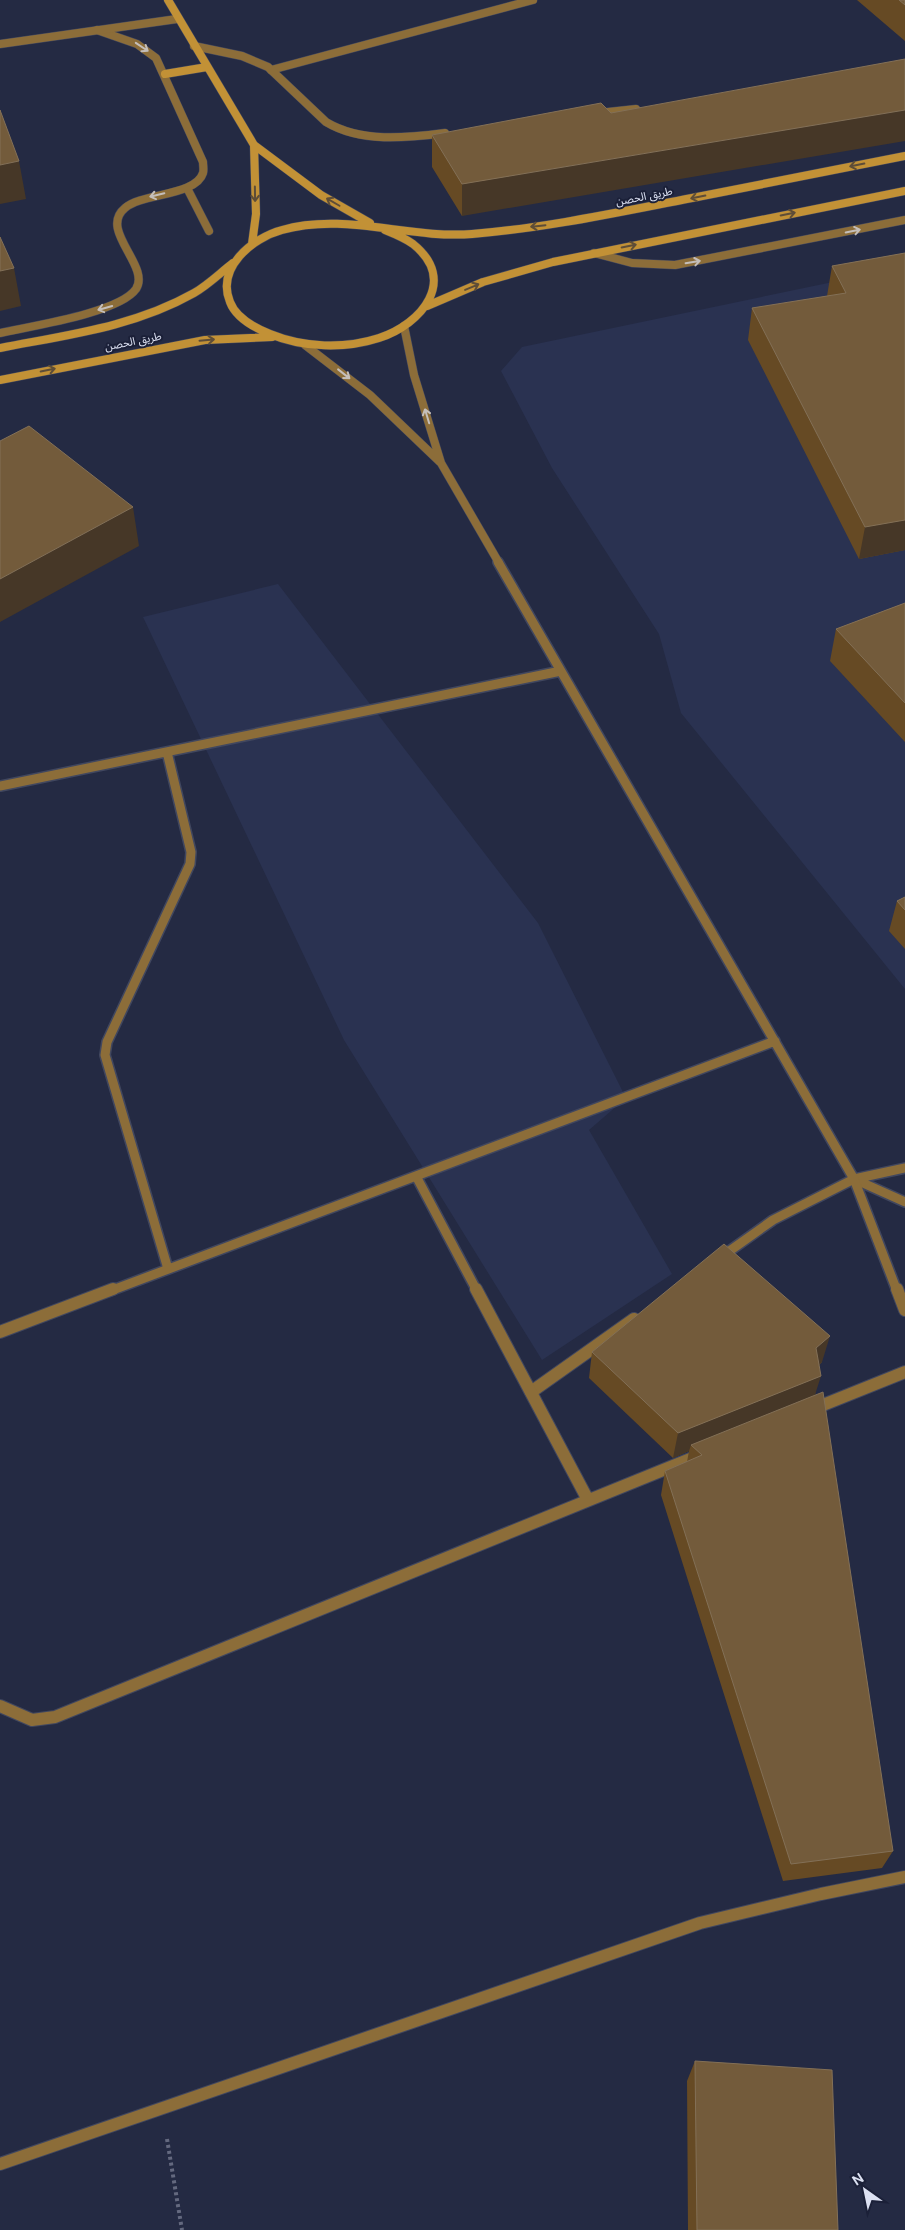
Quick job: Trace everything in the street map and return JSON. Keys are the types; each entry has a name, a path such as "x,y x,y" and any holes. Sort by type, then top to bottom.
{"street":[{"path":"168,0 177,19 254,145 322,195 375,226 413,243 430,262 436,284 427,306"},
{"path":"271,70 533,0"},
{"path":"0,44 177,19"},
{"path":"0,332 104,309 120,304 133,295 139,285 138,275 119,230 117,222 119,214 136,201 187,188 204,176 205,168 165,74 156,58 137,44 96,30"},
{"path":"194,46 254,61 271,70 328,124 347,132 400,138 456,132"},
{"path":"165,74 207,67"},
{"path":"593,114 642,108"},
{"path":"252,244 256,214 254,145"},
{"name":"طريق الحصن","path":"385,230 467,234 554,225 905,156"},
{"path":"187,188 209,232"},
{"path":"375,226 343,222 310,223 278,231 252,244 234,262 226,282 230,303 246,322 272,337 305,344 341,345 375,339 404,326 427,306 482,282 594,253 905,191"},
{"path":"594,253 632,263 674,265 905,220"},
{"name":"طريق الحصن","path":"0,348 119,324 159,310 194,293 234,262"},
{"path":"404,326 414,375 441,463 854,1180 905,1310"},
{"name":"طريق الحصن","path":"0,380 206,340 272,337"},
{"path":"305,344 370,395 441,463"},
{"path":"0,786 561,671"},
{"path":"167,752 191,852 190,864 107,1042 105,1055 168,1269"},
{"path":"0,1332 774,1041"},
{"path":"709,1266 773,1220 854,1180 905,1168"},
{"path":"416,1176 588,1500"},
{"path":"854,1180 905,1202"},
{"path":"531,1392 644,1312"},
{"path":"806,1412 905,1372"},
{"path":"0,1706 32,1720 55,1718 715,1449"},
{"path":"0,2164 700,1924 821,1894 905,1878"}],"path":[{"path":"162,2109 182,2230"}],"shaded area":[{"path":"905,267 905,989 681,713 659,634 552,468 501,371 522,347"},
{"path":"278,584 538,923 626,1098 589,1130 672,1274 542,1360 344,1040 143,617"}],"building":[{"path":"905,59 905,110 462,184 432,135 601,103 611,113"},
{"path":"0,110 19,161 0,165"},
{"path":"0,237 14,268 0,271"},
{"path":"905,253 905,520 865,527 752,308 846,293 832,266"},
{"path":"29,426 133,507 0,579 0,441"},
{"path":"905,603 905,703 836,629"},
{"path":"905,897 905,910 897,901"},
{"path":"724,1244 830,1336 816,1348 821,1376 678,1433 592,1352"},
{"path":"823,1392 893,1851 791,1864 665,1471 702,1455 691,1445"},
{"path":"695,2061 832,2070 838,2230 697,2230"}]}
